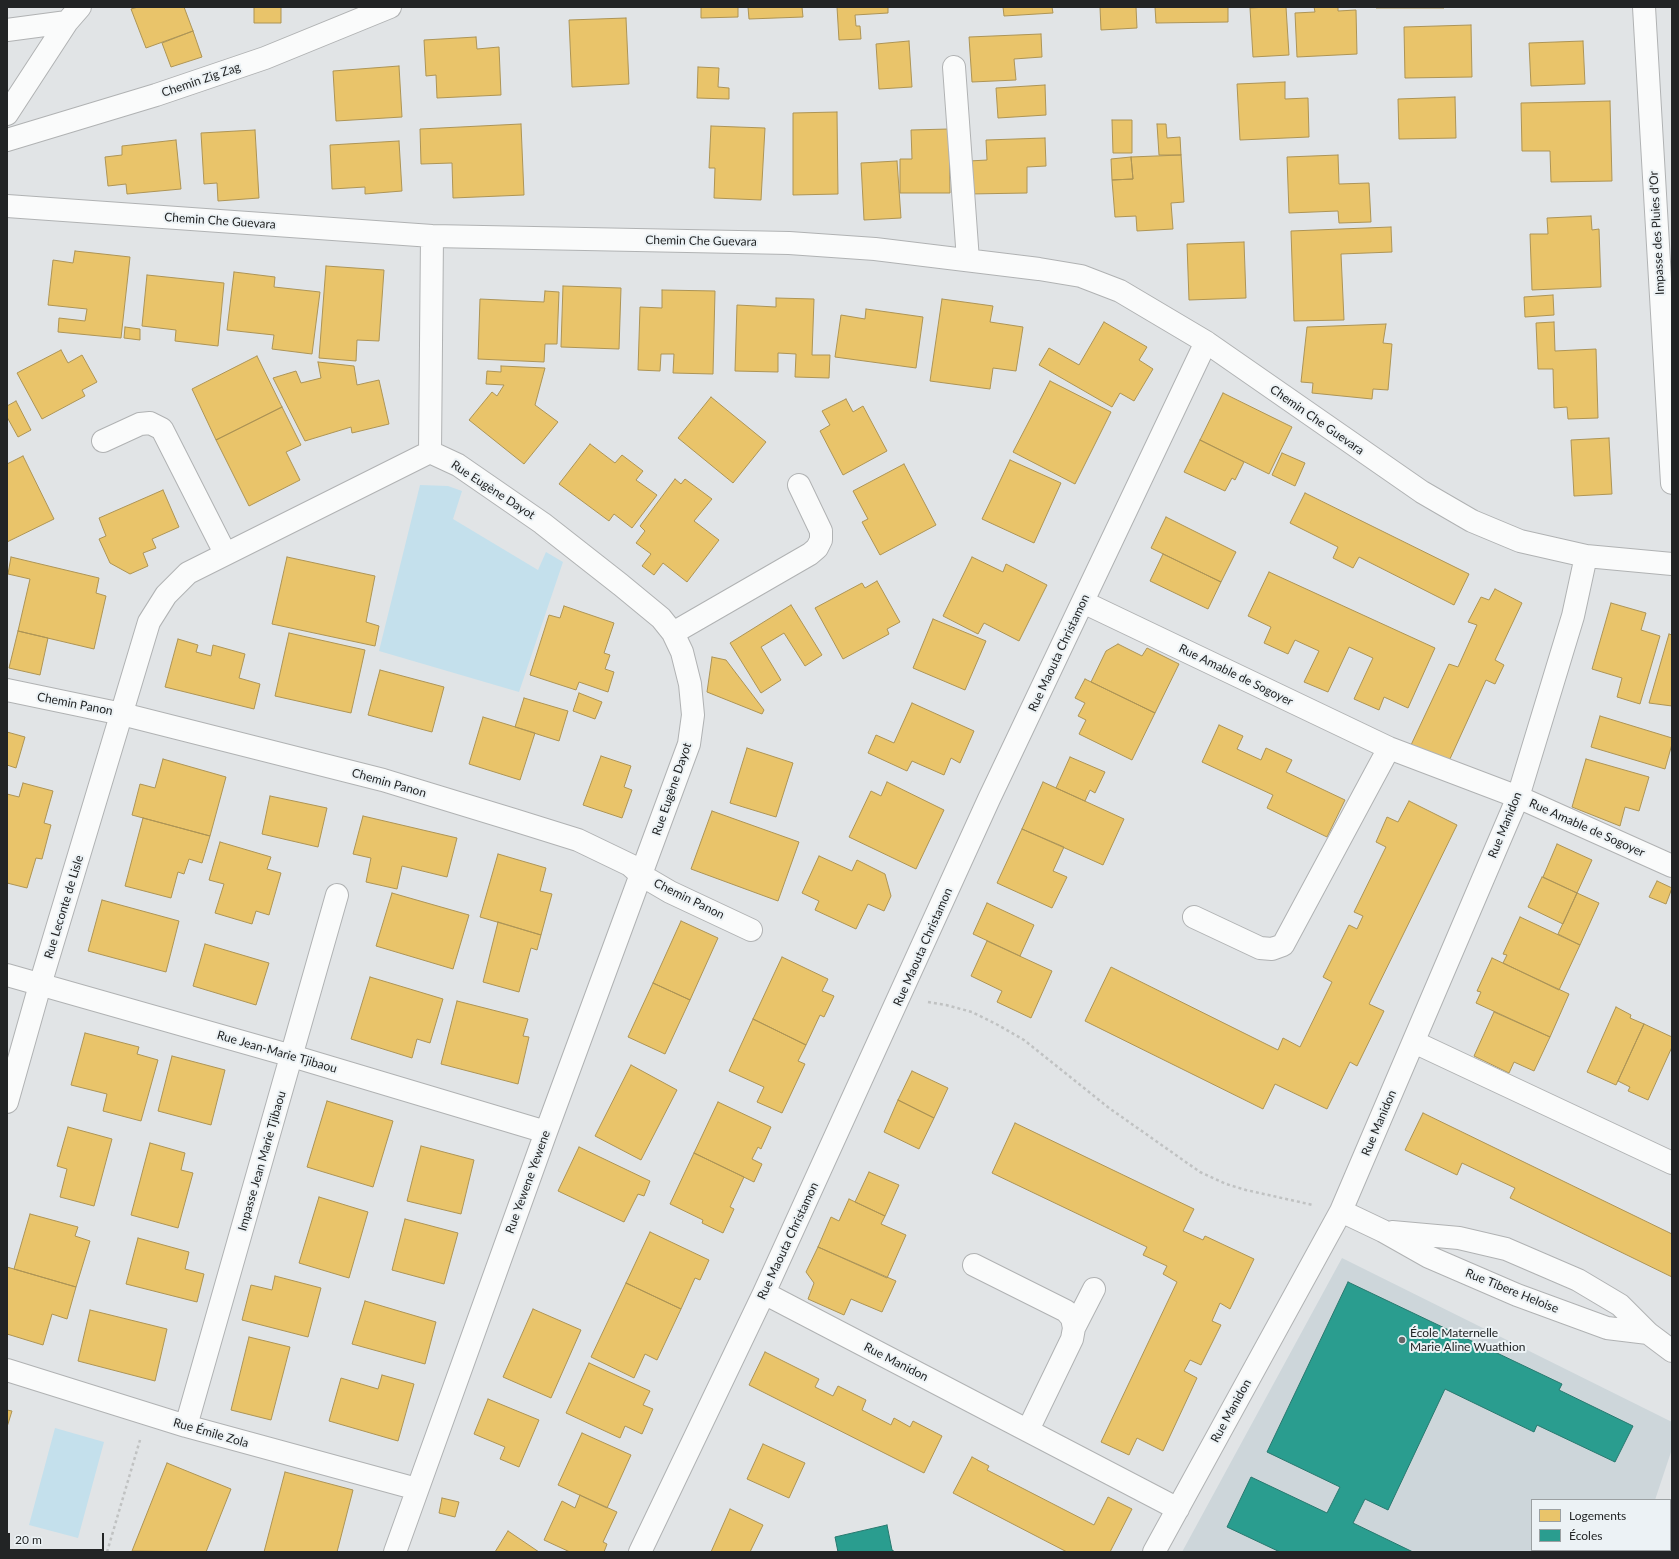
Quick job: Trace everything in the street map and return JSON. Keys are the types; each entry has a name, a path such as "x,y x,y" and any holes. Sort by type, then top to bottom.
{"street":[{"name":"Chemin Zig Zag","path":"7,140 156,95 243,65 390,7"},
{"name":"Impasse des Pluies d'Or","path":"1644,7 1672,483"},
{"path":"7,30 34,27 73,14"},
{"path":"7,114 73,14"},
{"path":"7,17 34,27"},
{"path":"954,67 968,260"},
{"name":"Chemin Che Guevara","path":"7,206 432,236 789,243 875,249 1081,276 1120,291 1206,342 1422,492 1472,521 1520,541 1586,556 1672,564"},
{"path":"122,714 149,622 166,595 188,572 430,452 432,236"},
{"name":"Rue Maouta Christamon","path":"640,1552 764,1293 989,799 1206,342"},
{"path":"103,441 140,424 150,424 162,429 225,553"},
{"name":"Rue Eugène Dayot","path":"430,452 458,465 542,523 621,585 660,618 673,632 682,652 690,684 693,715 689,744 641,875"},
{"path":"673,632 810,554 817,548 821,540 821,531 799,484"},
{"name":"Rue Manidon","path":"764,1293 1178,1509 1341,1211 1414,1042 1518,797 1573,616 1586,556"},
{"name":"Rue Amable de Sogoyer","path":"1083,602 1389,748 1518,797 1672,866"},
{"name":"Chemin Panon","path":"7,690 122,714 383,780 578,840 630,865 641,875 670,892 752,930"},
{"name":"Rue Leconte de Lisle","path":"7,1102 40,985 122,714"},
{"path":"1194,918 1260,948 1272,950 1283,945 1389,748"},
{"name":"Rue Yewene Yewene","path":"395,1552 546,1132 641,875"},
{"name":"Impasse Jean Marie Tjibaou","path":"186,1426 337,895"},
{"name":"Rue Jean-Marie Tjibaou","path":"7,975 292,1056 546,1132"},
{"path":"1414,1042 1672,1163"},
{"name":"Rue Tibere Heloise","path":"1341,1211 1383,1231 1429,1257 1517,1295 1607,1328 1648,1333"},
{"name":"Rue Tibere Heloise","path":"1383,1231 1459,1238 1506,1249 1578,1280 1620,1305 1648,1333 1672,1351"},
{"path":"974,1265 1066,1311 1072,1318 1074,1328"},
{"path":"1028,1430 1072,1339 1074,1328 1094,1289"},
{"name":"Rue Émile Zola","path":"7,1370 148,1415 417,1489"},
{"path":"1154,1552 1178,1509"}],"path":[{"path":"899,998 946,1005 972,1012 1024,1040 1109,1108 1200,1172 1226,1184 1246,1190 1341,1211"},
{"path":"107,1552 148,1415"}],"shaded area":[{"path":"420,485 448,486 462,491 453,519 538,570 546,552 563,562 519,692 379,651"},
{"name":"École Maternelle Marie Aline Wuathion","path":"1342,1258 1672,1422 1672,1449 1655,1499 1531,1499 1531,1551 1643,1552 1182,1552"},
{"path":"55,1428 104,1442 78,1538 29,1525"}],"building: Logements":[{"path":"138,7 184,7 193,31 146,48 131,9"},
{"path":"254,7 281,7 281,23 254,23"},
{"path":"701,7 738,7 738,17 701,18"},
{"path":"748,7 802,7 803,17 749,19"},
{"path":"837,7 888,7 888,13 855,15 856,26 860,26 861,39 839,40"},
{"path":"1003,7 1052,7 1053,13 1004,16"},
{"path":"1100,7 1136,7 1137,28 1101,30"},
{"path":"1155,7 1228,7 1228,22 1156,23"},
{"path":"1286,7 1289,55 1253,57 1250,8"},
{"path":"1314,7 1338,7 1338,11 1356,10 1357,54 1297,57 1295,13 1315,12"},
{"path":"1444,7 1444,8 1376,8"},
{"path":"626,18 629,84 572,87 569,20"},
{"path":"1471,25 1472,77 1405,78 1404,27"},
{"path":"193,31 202,57 171,67 162,43"},
{"path":"1041,34 1042,57 1014,59 1016,80 972,82 969,37"},
{"path":"476,37 477,49 499,47 501,95 437,98 436,75 426,76 424,40"},
{"path":"909,41 912,87 879,89 876,44"},
{"path":"1583,41 1585,84 1531,86 1529,43"},
{"path":"399,66 402,117 336,121 333,71"},
{"path":"698,67 719,68 718,87 729,88 729,99 697,98"},
{"path":"1285,82 1285,99 1308,98 1309,137 1240,140 1237,84"},
{"path":"1045,85 1046,115 998,118 996,88"},
{"path":"1455,97 1456,138 1399,139 1398,99"},
{"path":"1610,101 1612,181 1551,182 1550,151 1522,151 1521,103"},
{"path":"837,112 838,194 793,195 793,113"},
{"path":"1112,120 1132,120 1132,153 1113,153"},
{"path":"521,124 524,195 453,198 452,163 421,164 420,129"},
{"path":"1157,124 1166,124 1167,138 1180,137 1181,155 1159,155"},
{"path":"711,126 765,128 761,200 714,198 715,168 709,168"},
{"path":"949,129 950,193 900,193 900,159 912,159 911,130"},
{"path":"255,130 259,198 218,201 217,183 204,184 201,133"},
{"path":"1045,138 1046,166 1027,167 1027,193 969,194 969,161 987,160 986,140"},
{"path":"176,140 181,189 127,194 126,184 108,186 105,157 122,155 122,146"},
{"path":"399,141 402,191 365,194 365,187 332,189 330,145"},
{"path":"1181,155 1184,202 1171,203 1173,229 1137,231 1136,216 1115,217 1112,180 1133,179 1131,157"},
{"path":"1338,155 1339,184 1369,183 1371,222 1339,223 1338,211 1289,213 1287,157"},
{"path":"1131,157 1133,179 1112,180 1111,159"},
{"path":"897,161 901,218 864,220 861,163"},
{"path":"1591,216 1592,230 1599,229 1601,287 1532,290 1530,234 1548,234 1547,218"},
{"path":"1391,227 1392,252 1341,254 1344,320 1294,321 1291,231"},
{"path":"1244,242 1246,298 1189,300 1187,244"},
{"path":"75,251 130,257 121,338 58,332 59,318 85,321 87,309 48,305 53,260 73,263"},
{"path":"326,266 384,270 379,341 357,340 356,361 319,358"},
{"path":"234,272 275,277 274,287 320,292 312,354 272,349 274,335 227,330"},
{"path":"147,275 224,283 218,346 175,341 176,330 142,326"},
{"path":"563,286 621,288 619,349 561,347"},
{"path":"662,290 715,291 713,374 673,373 674,354 661,354 660,371 638,370 640,307 662,308"},
{"path":"545,291 559,292 557,344 545,344 544,362 478,359 480,299 544,302"},
{"path":"1553,295 1554,315 1525,317 1524,297"},
{"path":"776,298 814,299 812,355 830,355 829,378 795,377 796,354 778,353 778,372 735,371 737,305 776,307"},
{"path":"942,299 993,306 990,322 1023,327 1016,371 993,368 990,389 930,381"},
{"path":"866,309 923,317 916,368 835,357 841,315 865,319"},
{"path":"1104,322 1147,347 1139,360 1153,369 1134,401 1120,393 1112,407 1039,365 1049,348 1079,365"},
{"path":"1554,322 1555,351 1596,349 1598,418 1568,419 1567,407 1554,408 1553,369 1538,369 1536,323"},
{"path":"1386,324 1383,343 1392,344 1388,390 1373,389 1372,399 1312,393 1313,383 1301,382 1307,327"},
{"path":"125,327 140,329 140,340 124,338"},
{"path":"61,350 68,363 82,355 97,382 82,390 85,396 42,419 17,373"},
{"path":"257,356 282,407 216,440 192,389"},
{"path":"318,362 354,366 357,385 379,380 389,424 352,433 351,427 305,441 273,378 296,371 301,383 321,378"},
{"path":"501,366 545,368 535,405 558,422 524,464 469,420 492,392 497,396 504,385 486,384 487,371 501,372"},
{"path":"1050,381 1111,412 1075,484 1013,452"},
{"path":"1223,393 1292,427 1269,474 1200,440"},
{"path":"711,397 766,442 733,483 678,438"},
{"path":"846,399 853,412 863,406 887,451 843,475 820,431 830,425 822,411"},
{"path":"16,401 31,430 18,437 7,417 7,406"},
{"path":"282,407 301,445 286,452 300,480 249,506 216,440"},
{"path":"1609,438 1612,494 1574,496 1571,440"},
{"path":"1200,440 1244,462 1235,480 1232,478 1225,491 1184,472"},
{"path":"590,444 615,463 622,455 643,471 636,480 657,495 632,528 614,514 609,521 559,484"},
{"path":"1282,453 1305,463 1295,486 1272,475"},
{"path":"23,456 54,519 7,542 7,464"},
{"path":"1010,460 1061,483 1034,543 982,519"},
{"path":"904,464 936,525 880,555 862,522 868,519 853,491"},
{"path":"675,479 681,484 685,479 712,499 694,521 719,540 687,582 663,563 654,575 642,566 651,554 636,543 645,531 640,526"},
{"path":"163,490 179,527 152,539 156,548 143,553 148,566 130,574 110,563 99,539 106,536 99,518"},
{"path":"1305,493 1469,574 1454,605 1359,557 1353,568 1333,558 1338,547 1290,523"},
{"path":"1166,517 1236,552 1221,582 1151,548"},
{"path":"1163,554 1221,582 1208,609 1150,581"},
{"path":"11,557 99,578 96,593 106,596 94,649 18,631 30,579 8,574"},
{"path":"287,557 375,576 366,622 379,626 375,646 272,624"},
{"path":"972,557 1003,572 1006,564 1047,585 1019,641 984,623 978,634 943,616"},
{"path":"1269,572 1435,648 1408,708 1384,697 1379,710 1354,699 1373,658 1349,647 1328,692 1304,682 1319,651 1295,640 1288,654 1264,643 1271,627 1248,616"},
{"path":"877,581 900,622 887,629 889,634 843,659 815,608 862,583 865,588"},
{"path":"1495,589 1522,603 1495,660 1504,665 1495,684 1486,680 1449,761 1411,745 1449,664 1458,667 1477,625 1468,622 1481,597 1489,600"},
{"path":"1611,603 1646,613 1641,630 1660,636 1640,704 1617,697 1622,678 1592,669"},
{"path":"791,605 822,655 805,666 784,633 761,647 781,680 761,693 730,643"},
{"path":"564,606 614,623 604,653 610,655 605,669 614,672 608,692 579,682 576,690 530,675 549,615 560,618"},
{"path":"933,619 986,641 965,690 913,668"},
{"path":"18,631 48,638 40,675 9,668"},
{"path":"289,633 365,650 351,713 275,696"},
{"path":"1669,634 1672,635 1672,706 1649,703"},
{"path":"178,639 198,645 196,652 211,656 213,645 245,654 239,678 260,684 254,709 165,687"},
{"path":"1118,644 1142,656 1147,648 1179,664 1155,713 1091,682 1106,651"},
{"path":"712,657 726,660 764,710 762,714 707,692"},
{"path":"380,670 444,687 432,732 368,715"},
{"path":"1085,679 1155,713 1132,760 1079,734 1086,720 1078,716 1085,703 1075,698"},
{"path":"579,693 602,702 595,719 573,711"},
{"path":"524,698 568,711 559,741 515,727"},
{"path":"912,703 974,731 960,763 951,758 944,775 912,761 907,771 868,753 876,735 894,743"},
{"path":"1600,716 1672,738 1672,744 1665,769 1591,747"},
{"path":"483,717 535,733 520,780 469,764"},
{"path":"1219,725 1243,736 1237,749 1261,760 1266,748 1292,760 1286,772 1345,800 1327,837 1267,808 1273,795 1202,762"},
{"path":"7,732 25,737 16,768 7,765"},
{"path":"747,748 793,763 776,817 730,803"},
{"path":"601,756 631,766 624,787 632,790 622,818 583,805"},
{"path":"1070,757 1105,772 1095,793 1090,790 1085,801 1056,788"},
{"path":"163,759 226,777 210,836 132,815 140,784 155,788"},
{"path":"1586,759 1649,777 1639,811 1625,807 1620,826 1572,807"},
{"path":"887,782 944,810 916,869 849,837 871,791 881,796"},
{"path":"1043,782 1124,819 1103,865 1022,829"},
{"path":"23,783 53,791 44,823 51,825 42,859 36,858 27,888 7,883 7,794 19,797"},
{"path":"270,796 327,808 318,847 262,834"},
{"path":"1409,801 1457,825 1369,1004 1384,1011 1357,1066 1350,1062 1327,1109 1275,1084 1263,1109 1085,1021 1111,967 1278,1050 1283,1038 1300,1047 1332,982 1323,977 1349,925 1357,929 1363,916 1354,912 1386,847 1376,842 1387,817 1398,822"},
{"path":"712,811 799,842 778,901 691,869"},
{"path":"363,816 457,838 447,877 402,866 397,889 366,882 371,858 353,854"},
{"path":"143,818 210,836 202,863 189,859 184,874 178,872 171,898 125,886"},
{"path":"1022,829 1064,847 1053,871 1067,877 1052,908 997,883"},
{"path":"220,842 271,857 267,869 281,873 269,915 256,911 252,924 215,913 224,884 209,880"},
{"path":"1557,844 1592,860 1577,893 1543,877"},
{"path":"498,854 546,868 540,891 552,894 541,935 480,917"},
{"path":"819,856 852,871 857,860 885,874 891,896 884,911 868,904 856,929 815,910 819,901 802,893"},
{"path":"1542,877 1577,893 1563,924 1528,907"},
{"path":"1657,881 1672,888 1666,904 1649,897"},
{"path":"392,893 469,915 453,969 376,946"},
{"path":"1577,893 1599,903 1580,945 1558,934"},
{"path":"102,900 179,921 166,972 88,951"},
{"path":"987,903 1034,925 1020,956 973,934"},
{"path":"1520,917 1580,945 1559,990 1503,963 1507,955 1503,954"},
{"path":"681,921 718,938 690,1000 653,983"},
{"path":"498,922 541,935 537,950 531,948 519,992 483,982"},
{"path":"987,941 1052,971 1031,1018 997,1002 1002,991 971,976"},
{"path":"205,944 269,963 256,1005 193,986"},
{"path":"782,957 828,979 822,991 834,996 824,1017 820,1015 806,1045 753,1019"},
{"path":"1492,958 1569,994 1550,1037 1476,1003 1481,992 1477,991"},
{"path":"370,977 443,999 430,1043 417,1039 412,1058 351,1039"},
{"path":"653,983 690,1000 665,1054 628,1037"},
{"path":"457,1001 528,1019 523,1036 529,1037 518,1084 441,1064"},
{"path":"1616,1007 1631,1015 1630,1018 1644,1024 1616,1085 1587,1072"},
{"path":"1494,1012 1550,1037 1534,1071 1514,1062 1509,1073 1474,1056"},
{"path":"753,1019 806,1045 798,1061 805,1064 782,1113 757,1102 764,1087 729,1071"},
{"path":"1644,1024 1672,1037 1672,1047 1648,1100 1628,1091 1630,1087 1618,1081"},
{"path":"85,1033 139,1047 137,1054 158,1060 141,1121 103,1111 107,1094 71,1085"},
{"path":"172,1056 225,1070 211,1125 158,1111"},
{"path":"631,1065 677,1090 641,1160 595,1136"},
{"path":"912,1071 948,1088 934,1118 898,1100"},
{"path":"898,1100 934,1118 919,1149 884,1132"},
{"path":"327,1101 393,1121 373,1187 307,1167"},
{"path":"718,1102 771,1127 761,1149 758,1147 752,1159 762,1164 754,1182 694,1153"},
{"path":"1423,1113 1672,1234 1672,1277 1510,1198 1515,1188 1462,1163 1457,1175 1405,1150"},
{"path":"1015,1123 1194,1209 1183,1231 1203,1240 1205,1236 1254,1259 1230,1309 1220,1303 1212,1321 1221,1325 1201,1365 1190,1360 1184,1371 1197,1378 1163,1451 1137,1438 1129,1455 1101,1442 1177,1282 1163,1274 1167,1266 1143,1255 1147,1247 992,1173"},
{"path":"68,1127 112,1139 94,1206 60,1197 67,1169 57,1166"},
{"path":"150,1143 185,1153 181,1170 193,1173 178,1228 131,1215"},
{"path":"421,1146 474,1160 461,1214 407,1201"},
{"path":"579,1147 650,1181 644,1196 638,1194 624,1222 558,1191"},
{"path":"694,1153 744,1177 730,1207 734,1209 723,1233 702,1223 703,1220 670,1204"},
{"path":"869,1172 899,1185 885,1216 855,1202"},
{"path":"319,1197 368,1212 349,1278 299,1263"},
{"path":"849,1199 885,1216 881,1224 906,1235 887,1278 818,1247 831,1217 839,1221"},
{"path":"30,1214 78,1227 75,1236 90,1241 76,1287 14,1269"},
{"path":"405,1219 458,1233 444,1284 392,1270"},
{"path":"650,1232 709,1260 700,1280 695,1278 681,1309 626,1283"},
{"path":"138,1238 189,1252 185,1269 204,1274 197,1302 126,1284"},
{"path":"818,1247 896,1281 882,1312 851,1299 844,1315 808,1299 814,1283 806,1272"},
{"path":"7,1267 76,1287 67,1319 52,1314 43,1345 7,1334"},
{"path":"275,1276 321,1288 308,1337 242,1320 251,1285 272,1290"},
{"path":"626,1283 681,1309 657,1360 645,1354 634,1378 591,1357"},
{"path":"365,1301 436,1322 425,1364 352,1344"},
{"path":"533,1309 581,1330 551,1398 503,1377"},
{"path":"90,1310 167,1329 155,1381 78,1361"},
{"path":"249,1337 290,1347 271,1420 231,1410"},
{"path":"765,1352 819,1379 815,1387 833,1396 838,1386 866,1400 862,1410 891,1425 894,1418 910,1427 913,1421 942,1436 924,1473 749,1385"},
{"path":"589,1363 650,1391 643,1405 653,1409 642,1434 625,1426 620,1438 566,1413"},
{"path":"382,1375 414,1384 398,1441 329,1421 341,1378 378,1389"},
{"path":"488,1399 539,1420 519,1467 500,1459 505,1447 474,1434"},
{"path":"7,1410 12,1411 7,1427"},
{"path":"582,1433 631,1455 607,1508 558,1485"},
{"path":"763,1444 805,1463 789,1498 747,1479"},
{"path":"972,1457 989,1466 987,1470 1094,1525 1108,1497 1132,1509 1110,1552 1067,1552 953,1493"},
{"path":"167,1463 231,1489 206,1552 132,1551"},
{"path":"285,1472 353,1490 337,1552 264,1552"},
{"path":"580,1495 617,1512 603,1542 607,1544 604,1552 570,1552 544,1540 562,1501 575,1508"},
{"path":"442,1498 459,1502 455,1517 439,1513"},
{"path":"730,1509 763,1525 750,1552 711,1552"},
{"path":"508,1531 539,1552 495,1552"}],"building: Écoles":[{"path":"1348,1282 1562,1384 1559,1390 1633,1426 1615,1462 1537,1425 1534,1432 1445,1389 1388,1510 1365,1499 1353,1523 1413,1552 1280,1552 1227,1527 1251,1477 1327,1513 1340,1487 1267,1452"},
{"path":"887,1525 892,1550 895,1552 838,1552 835,1537"}],"place":[{"name":"École Maternelle Marie Aline Wuathion","path":"1402,1340"}]}
